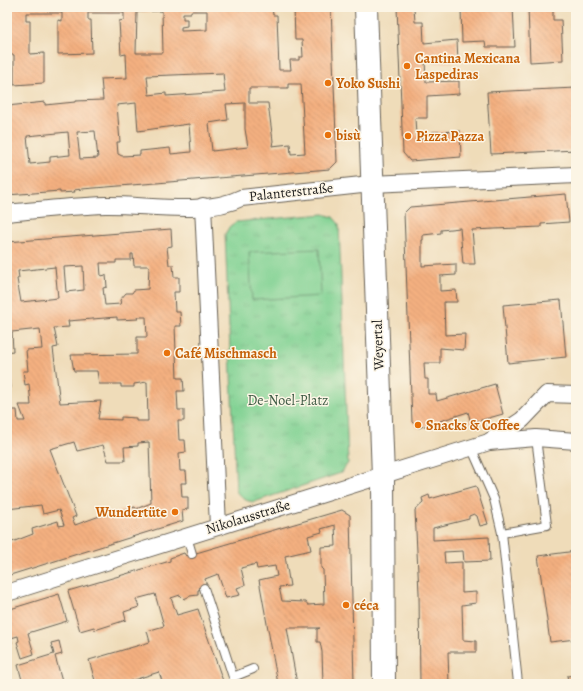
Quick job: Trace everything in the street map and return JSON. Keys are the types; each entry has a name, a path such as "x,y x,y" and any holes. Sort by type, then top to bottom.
{"street":[{"name":"Weyertal","path":"366,7 371,184 383,476 384,684"},
{"name":"Palanterstraße","path":"7,212 103,205 203,206 230,203 241,198 371,184 576,174"},
{"path":"203,206 218,526"},
{"name":"Nikolausstraße","path":"489,442 522,420 548,394 576,395"},
{"name":"Nikolausstraße","path":"7,593 489,442 536,438 576,441"}],"lane":[{"path":"502,533 547,525 536,438"},
{"path":"471,447 494,499 502,533 518,683"},
{"path":"187,536 192,554"},
{"path":"204,588 233,677 253,669"}],"green space":[{"name":"De-Noel-Platz","path":"324,214 333,217 339,224 348,463 341,473 254,502 248,501 236,491 225,234 230,226 236,222"},
{"path":"319,249 321,296 252,300 249,252"}],"building":[{"path":"7,7 272,7 273,15 277,15 279,70 291,70 290,60 299,60 299,57 303,57 302,40 295,40 294,7 331,7 337,162 330,169 82,189 74,190 75,192 60,193 60,191 7,195 7,168 11,168 11,160 10,146 7,139 7,106 45,102 45,105 75,101 103,100 101,79 127,78 126,54 121,55 119,21 124,20 124,13 88,13 88,20 91,20 92,53 58,54 58,20 62,21 62,13 26,13 26,21 30,21 30,54 44,53 44,83 14,85 14,55 7,55","holes":["162,11 163,53 136,53 137,12","191,11 207,11 207,30 181,31 181,27 187,26 187,19 183,19 183,13 191,13","223,73 225,92 166,96 166,93 149,95 147,76","288,84 301,84 305,153 291,154 290,144 272,146 273,141 268,103 249,103 249,88 288,88","136,103 138,131 189,124 191,152 171,154 170,148 140,151 140,155 122,156 118,154 117,142 120,142 117,105","245,103 245,129 248,147 212,151 209,123 228,120 226,104","95,131 98,158 80,159 77,132","68,132 70,155 50,157 50,162 30,164 27,136"]},
{"path":"397,7 418,7 414,8 415,22 423,22 424,43 457,40 458,62 431,63 431,60 425,60 426,82 459,81 459,94 427,96 427,118 415,118 416,135 418,135 419,139 432,138 432,132 460,131 461,157 410,161 403,153"},
{"path":"456,7 513,7 515,47 486,47 485,41 462,42 461,9 456,9"},
{"path":"528,7 553,7 553,20 561,20 563,60 530,62"},
{"path":"576,88 576,150 491,154 487,92"},
{"path":"566,194 569,222 541,224 541,227 472,230 475,264 463,264 460,228 441,230 441,233 423,235 422,266 456,264 456,275 440,276 440,291 456,290 457,302 444,302 445,335 465,334 464,350 440,348 440,363 424,363 425,379 428,379 428,394 436,394 437,401 495,384 503,414 471,423 468,412 440,421 441,425 430,429 428,425 418,428 412,422 404,213 410,207"},
{"path":"171,229 172,246 167,247 169,265 173,265 174,277 179,277 179,292 174,292 175,312 180,312 181,326 175,326 177,378 183,378 184,391 177,391 178,410 184,410 184,421 178,421 179,440 185,440 186,452 179,453 180,471 186,471 187,483 181,483 182,497 188,497 188,509 182,510 183,521 7,576 7,544 33,534 32,529 58,521 59,526 64,525 59,510 43,514 41,505 7,509 7,410 17,410 18,421 25,421 19,405 31,405 29,384 25,385 23,371 28,371 26,350 42,349 40,329 12,332 13,351 7,352 7,242","holes":["131,254 133,254 134,266 149,266 148,289 134,290 132,293 126,293 120,300 121,304 105,305 103,288 107,287 106,275 101,276 100,263 116,263 116,260 131,260","83,266 84,290 66,292 64,267","55,267 58,298 21,302 17,279 19,278 18,271","117,317 117,320 138,319 137,317 146,317 147,337 137,337 137,354 71,355 74,371 97,371 99,384 121,384 121,387 134,387 134,384 147,382 148,421 136,421 136,418 121,417 121,420 98,419 101,401 60,403 53,348 58,347 54,328 69,327 68,321","74,442 77,451 103,445 108,461 125,461 124,447 138,446 138,443 149,442 151,503 136,509 135,507 97,517 75,525 72,518 76,516 50,449"]},
{"path":"561,300 566,357 508,363 503,305"},
{"path":"7,372 9,372 10,388 7,388"},
{"path":"476,486 488,524 480,526 477,516 474,514 469,516 469,519 433,528 433,540 489,537 490,561 464,562 463,551 444,552 445,563 462,562 462,593 476,592 476,603 462,605 463,640 476,641 476,652 448,652 449,684 420,684 419,593 415,510 423,503 422,498 429,495 430,499"},
{"path":"342,510 350,515 354,684 323,684 322,652 320,642 317,642 317,629 320,628 287,628 297,684 278,684 259,580 277,576 275,566 257,569 256,564 241,568 245,585 237,588 240,595 226,598 218,574 205,579 207,587 198,590 198,595 190,596 184,599 180,595 171,598 177,615 198,609 224,684 163,684 159,672 121,684 96,684 89,660 150,642 147,631 164,626 155,594 136,599 139,607 124,612 126,620 95,630 94,627 80,631 68,591 170,561 170,558 184,553 186,556","holes":["335,525 336,546 321,547 324,604 308,605 306,602 282,601 279,587 290,586 285,556 311,550 308,536 322,532 321,529"]},
{"path":"576,551 576,639 550,642 538,556"},
{"path":"59,594 67,621 28,633 34,654 22,658 17,642 19,641 18,636 11,638 12,643 7,644 7,610"},
{"path":"59,641 62,654 55,656 63,684 23,684 18,665 54,654 51,643"},
{"path":"576,675 576,684 569,684 567,676"}],"place":[{"name":"Cantina Mexicana Laspediras","path":"407,66"},
{"name":"Yoko Sushi","path":"328,83"},
{"name":"bisù","path":"328,135"},
{"name":"Pizza Pazza","path":"408,136"},
{"name":"Café Mischmasch","path":"167,353"},
{"name":"Snacks & Coffee","path":"418,425"},
{"name":"Wundertüte","path":"175,512"},
{"name":"céca","path":"346,605"}]}
